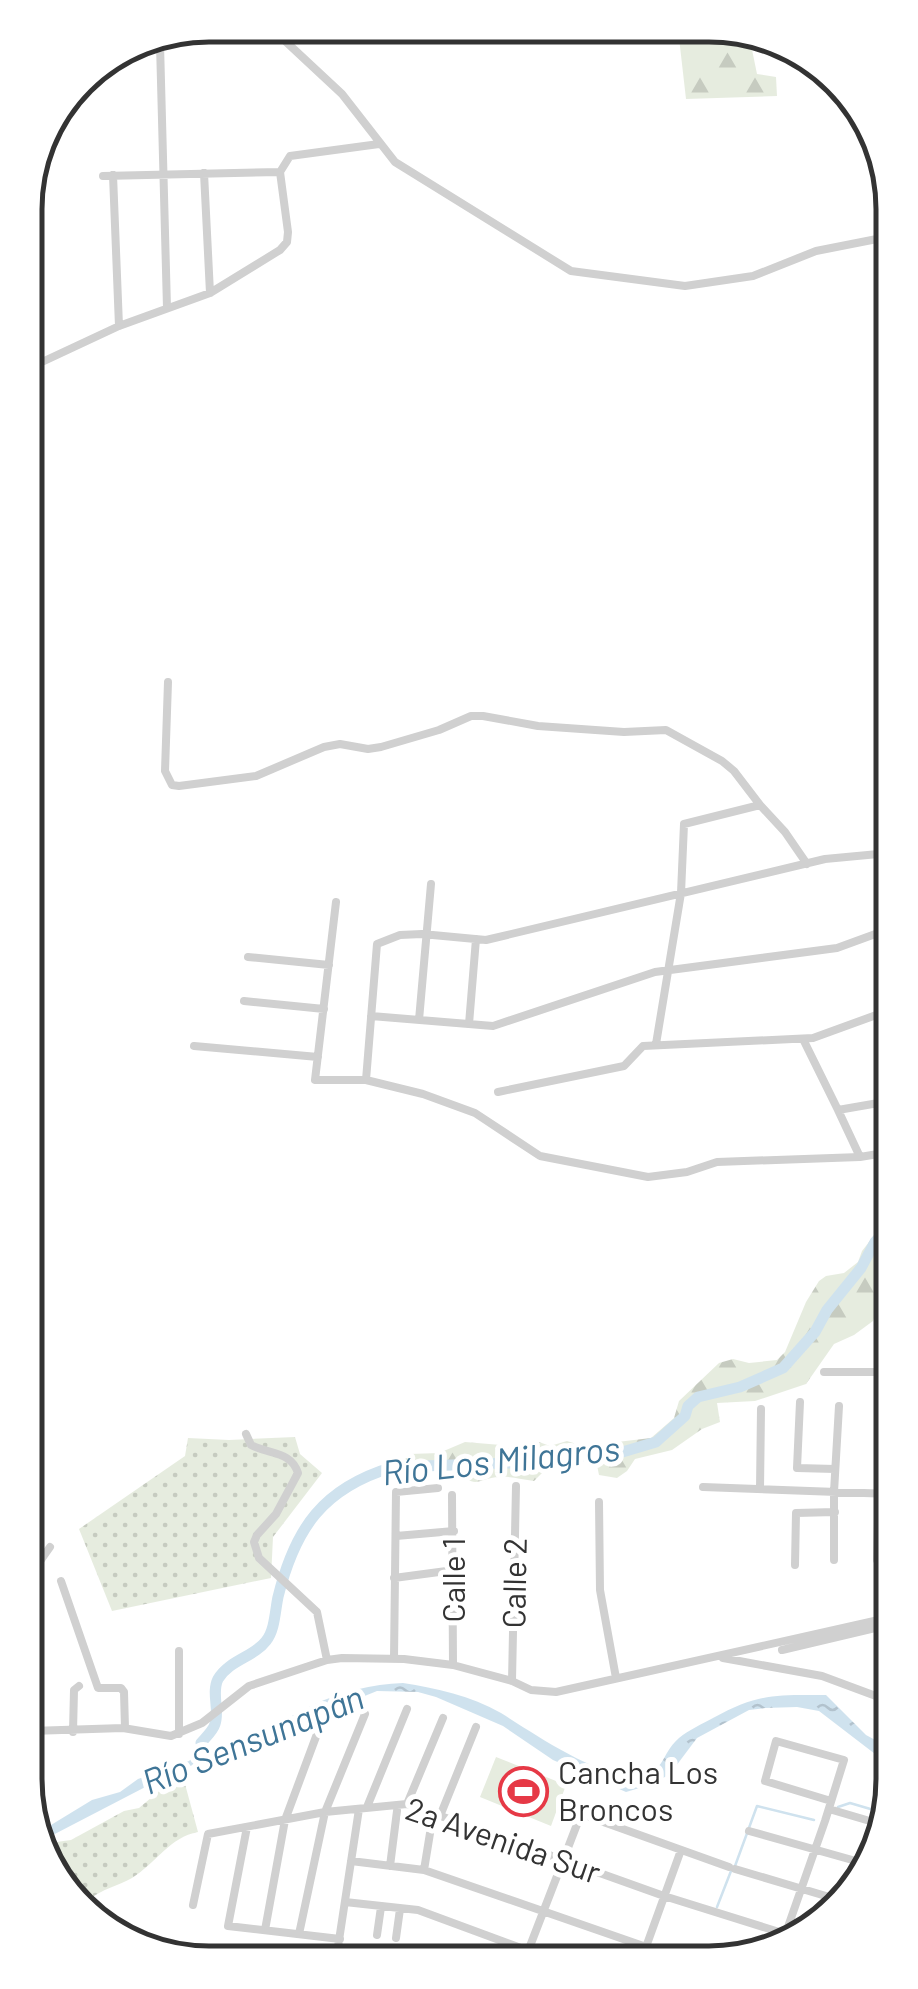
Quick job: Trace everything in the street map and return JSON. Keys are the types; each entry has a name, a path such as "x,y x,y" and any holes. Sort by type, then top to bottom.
{"street":[{"path":"285,42 342,94 379,144 406,170 538,248 561,266 582,275 674,286 698,285 768,272 816,251 876,240"},
{"path":"160,50 167,308"},
{"path":"43,362 119,326 210,293 280,250 287,242 280,172 290,156 379,144"},
{"path":"119,326 108,176 280,172"},
{"path":"204,174 210,293"},
{"path":"168,682 165,771 172,785 256,776 324,747 381,747 471,716 538,726 624,732 666,730 722,761 785,832 807,864"},
{"path":"656,1044 681,893 684,824 760,806"},
{"path":"366,1080 377,944 400,936 426,935 486,940 807,864 876,854"},
{"path":"419,1020 431,884"},
{"path":"336,902 315,1080 366,1080 423,1094 475,1113 540,1156 648,1177 687,1172 717,1162 875,1154"},
{"path":"372,1016 469,1024 509,1023 669,969 838,948 876,934"},
{"path":"469,1024 476,939"},
{"path":"248,956 329,965"},
{"path":"244,1001 324,1009"},
{"path":"498,1092 624,1066 635,1052 656,1044 813,1038 875,1015"},
{"path":"804,1038 860,1157"},
{"path":"194,1046 318,1057"},
{"path":"838,1110 875,1104"},
{"path":"824,1372 875,1372"},
{"path":"800,1402 797,1468 835,1470"},
{"path":"834,1560 839,1406"},
{"path":"760,1489 761,1409"},
{"path":"246,1434 256,1448 293,1460 298,1473 276,1514 254,1542 258,1558 317,1612 327,1660"},
{"name":"Calle 2","path":"512,1681 516,1486"},
{"path":"703,1487 875,1494"},
{"path":"394,1659 396,1492 438,1488"},
{"name":"Calle 1","path":"452,1495 453,1665"},
{"path":"599,1502 600,1590 616,1678"},
{"path":"795,1565 796,1513 835,1512"},
{"path":"396,1536 454,1532"},
{"path":"42,1559 50,1548"},
{"path":"394,1578 454,1570"},
{"path":"60,1581 98,1688 121,1688 124,1692 126,1728"},
{"path":"779,1646 875,1624"},
{"path":"42,1731 126,1728 179,1734 202,1722 248,1686 327,1660 394,1659 453,1665 532,1690 556,1692 717,1656 875,1627"},
{"path":"778,1669 779,1646"},
{"path":"179,1651 179,1734"},
{"path":"717,1656 822,1676 875,1696"},
{"path":"72,1732 74,1690 79,1686"},
{"path":"339,1946 364,1808 407,1709"},
{"path":"298,1934 326,1812 366,1714"},
{"path":"390,1866 399,1810 443,1718"},
{"path":"424,1870 434,1820 476,1727"},
{"path":"265,1930 285,1820 316,1734"},
{"path":"790,1924 799,1890 830,1806 844,1760 776,1741 764,1781 830,1806 870,1820"},
{"name":"2a Avenida Sur","path":"193,1905 208,1834 364,1808 399,1810 434,1820 775,1933"},
{"path":"530,1946 581,1814 827,1897"},
{"path":"247,1828 228,1926 340,1939"},
{"path":"749,1831 854,1860"},
{"path":"352,1861 424,1870 646,1946 681,1850"},
{"path":"345,1902 435,1916 505,1946"},
{"path":"377,1935 381,1907"},
{"path":"396,1938 400,1909"}],"green space":[{"path":"679,42 752,49 757,74 776,77 777,96 686,99"},
{"path":"875,1234 873,1321 834,1344 806,1384 755,1401 717,1403 720,1422 702,1429 672,1450 635,1459 617,1478 599,1475 596,1460 590,1458 542,1473 534,1481 504,1477 477,1482 455,1470 409,1470 402,1461 410,1454 439,1453 465,1442 501,1445 512,1450 539,1442 550,1446 567,1441 583,1446 651,1438 674,1418 679,1401 719,1363 733,1359 749,1363 777,1360 785,1352 819,1281 844,1273 858,1262"},
{"path":"295,1437 300,1454 322,1473 273,1537 271,1578 112,1611 79,1529 185,1456 188,1438"},
{"name":"Cancha Los Broncos","path":"496,1757 566,1785 551,1826 480,1797"},
{"path":"182,1773 198,1832 171,1845 132,1878 91,1898 54,1842 71,1840 124,1811 139,1808 168,1779"}],"water":[{"name":"Río Sensunapán","path":"403,1683 478,1702 582,1761 634,1779 659,1766 673,1745 696,1727 743,1704 768,1697 826,1695 875,1740 875,1754 819,1711 797,1707 749,1710 697,1738 670,1774 626,1792 553,1760 503,1726 436,1697 418,1692 377,1691 238,1751 180,1769 52,1835 49,1825 92,1800 120,1792 138,1779 189,1761 196,1754 200,1738 210,1732 200,1757 244,1742 313,1705 368,1687"}],"waterway":[{"name":"Río Los Milagros","path":"201,1743 215,1724 218,1679 269,1637 293,1551 303,1531 330,1499 348,1486 393,1467 566,1461 590,1454 609,1456 656,1442 685,1416 688,1406 698,1397 740,1387 783,1368 815,1332 875,1242"},
{"path":"838,1807 850,1803 872,1810"},
{"path":"735,1866 757,1806 814,1820"},
{"path":"717,1907 731,1871"}],"place":[{"name":"Cancha Los Broncos","path":"523,1791"}]}
